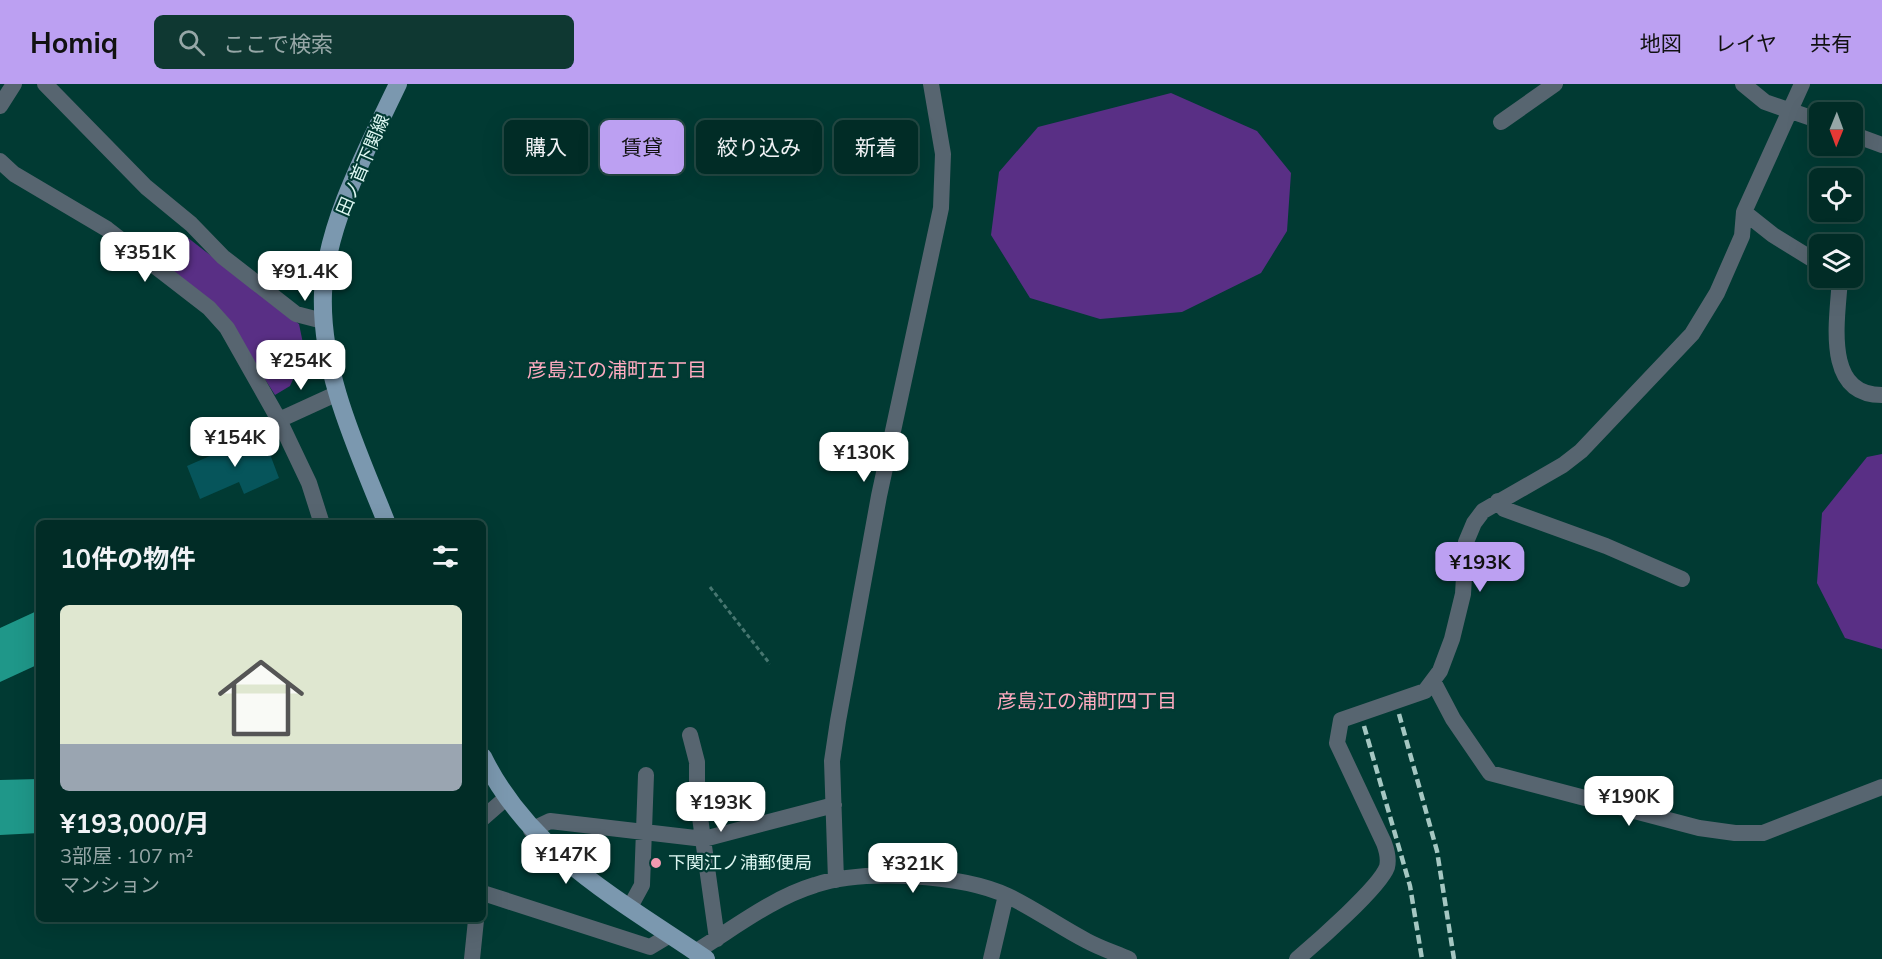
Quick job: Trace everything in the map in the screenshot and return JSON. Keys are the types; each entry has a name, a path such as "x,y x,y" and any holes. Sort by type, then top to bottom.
{"main road":[{"name":"田ノ首下関線","path":"386,520 338,393 323,321 324,282 334,236 346,200 398,84"},
{"path":"486,762 506,798 531,830 562,860 700,956"}],"street":[{"path":"0,106 14,84"},
{"path":"45,84 146,187 191,224 223,257 296,314 323,321"},
{"path":"837,880 832,760 860,591 940,208 944,154 931,84"},
{"path":"1501,123 1555,84"},
{"path":"1743,84 1765,102 1809,117"},
{"path":"1297,959 1377,882 1387,866 1384,843 1337,743 1341,720 1425,691 1433,681 1452,639 1459,614 1466,542 1470,530 1484,511 1581,452 1692,334 1718,293 1742,236 1744,212 1802,84"},
{"path":"1863,138 1882,145"},
{"path":"0,161 14,174 107,229 209,309 228,328 279,420 309,483 321,520"},
{"path":"1744,212 1773,235 1809,257"},
{"path":"1840,288 1837,338 1840,365 1849,384 1861,391 1882,395"},
{"path":"279,420 338,393"},
{"path":"1498,501 1504,509 1606,546 1682,579"},
{"path":"1433,681 1454,719 1490,772 1699,828 1735,833 1763,832 1882,787"},
{"path":"690,735 697,762 697,796 717,939"},
{"path":"630,907 642,885 646,775"},
{"path":"486,815 506,798"},
{"path":"531,830 550,821 704,839 834,805"},
{"path":"700,956 717,939 790,895 815,885 837,880 942,878 971,882 1006,895 1087,941 1129,959"},
{"path":"486,894 650,947 670,935"},
{"path":"991,959 1006,895"},
{"path":"472,959 476,922"}],"path":[{"path":"710,587 770,664"}],"shaded area":[{"path":"1171,93 1257,131 1291,173 1287,231 1261,273 1182,312 1100,319 1030,298 991,235 999,172 1038,127"},
{"path":"183,234 299,324 305,353 290,386 275,395 224,315 160,265"},
{"path":"1882,454 1882,649 1845,638 1817,583 1822,513 1867,457"},
{"path":"36,611 36,665 0,682 0,628"},
{"path":"36,779 36,833 0,835 0,780"}],"building":[{"path":"262,433 279,478 244,494 239,482 200,499 187,466"}],"railway":[{"path":"1399,714 1437,851 1454,959"},
{"path":"1364,726 1410,886 1422,959"}],"place":[{"name":"下関江ノ浦郵便局","path":"656,863"}],"district":[{"name":"彦島江の浦町五丁目","path":"617,370"},
{"name":"彦島江の浦町四丁目","path":"1087,701"}]}
